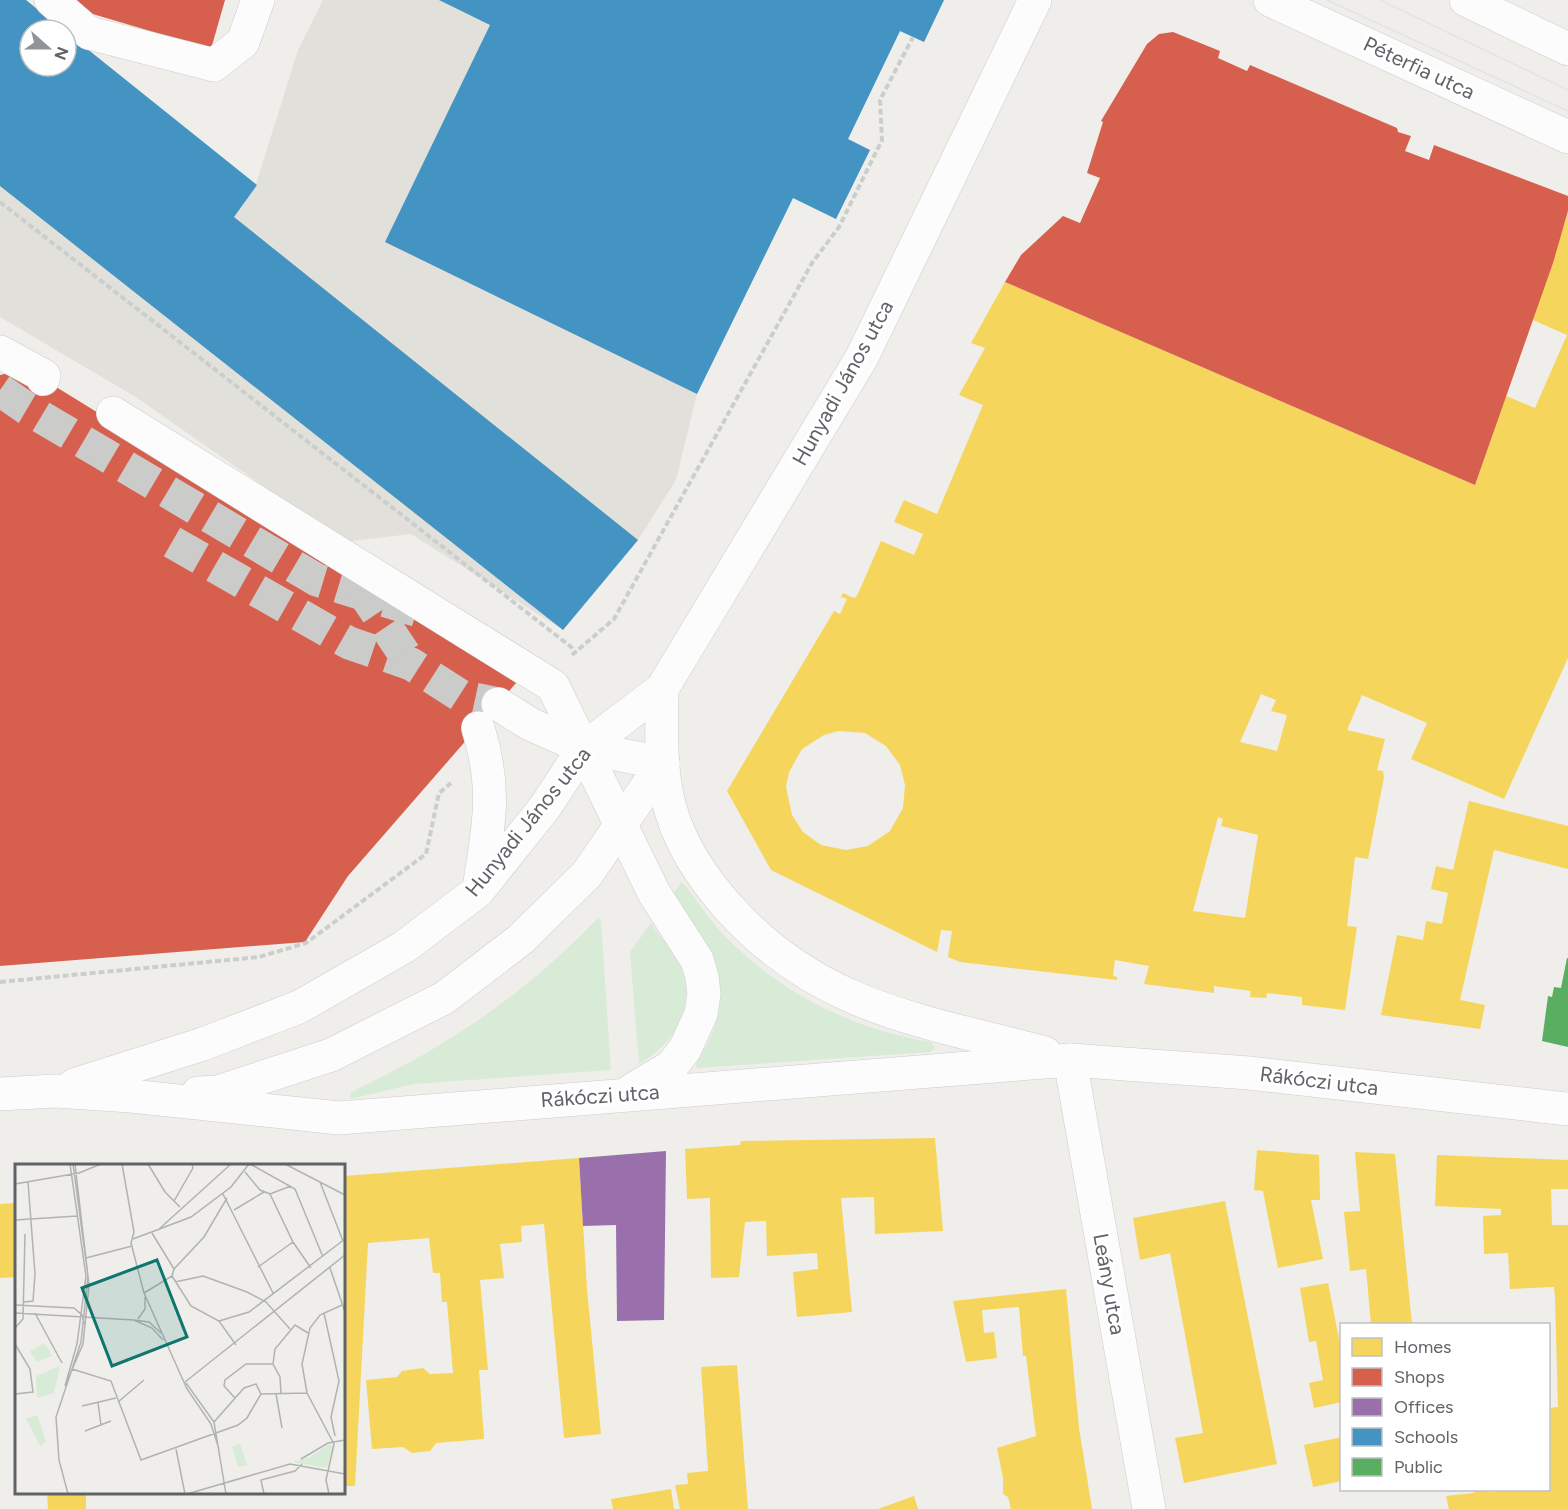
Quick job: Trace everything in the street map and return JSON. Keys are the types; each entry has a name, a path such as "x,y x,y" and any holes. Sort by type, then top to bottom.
{"street":[{"path":"51,0 89,33 214,65 243,42 258,0"},
{"name":"Hunyadi János utca","path":"299,1007 404,947 478,891 545,807 584,748 662,689 862,357 1035,0"},
{"name":"Péterfia utca","path":"1270,0 1568,137"},
{"path":"1466,0 1568,49"},
{"path":"0,352 44,376 43,379"},
{"path":"113,413 343,561 553,686 654,894 697,960 704,994 695,1033 685,1049 670,1067 627,1093"},
{"path":"621,826 663,764 662,689"},
{"path":"478,891 492,791 488,760 488,716 530,724 584,748 663,764"},
{"name":"Rákóczi utca","path":"663,764 668,799 678,833 703,877 756,936 803,973 831,989 883,1010 1070,1060"},
{"name":"Rákóczi utca","path":"131,1096 218,1092 331,1056 444,998 521,939 587,874 621,826"},
{"name":"Rákóczi utca","path":"55,1091 203,1044 299,1007"},
{"name":"Rákóczi utca","path":"0,1094 55,1091 131,1096 339,1118 627,1093 1070,1060 1249,1073 1568,1109"},
{"name":"Leány utca","path":"1070,1060 1149,1509"}],"path":[{"path":"882,140 880,100 913,37"},
{"path":"0,202 575,650"}],"shaded area":[{"path":"0,0 18,18 18,78 78,78 78,42 256,184 298,50 323,0 944,0 924,42 900,31 848,139 870,150 836,219 793,198 697,394 676,480 638,540 563,630 411,534 344,542 134,396 0,317"}],"green space":[{"path":"682,882 722,933 767,973 792,990 844,1017 872,1028 931,1042 935,1048 930,1052 697,1068 696,1063 710,1039 718,1016 720,995 711,956 672,895"},
{"path":"598,918 601,921 611,1070 414,1084 350,1099 351,1092 420,1056 483,1017 541,972"},
{"path":"651,923 676,957 683,973 686,988 685,1004 674,1032 653,1055 639,1064 630,952"}],"building: Homes":[{"path":"1568,213 1568,658 1504,799 1411,759 1427,723 1362,695 1347,730 1385,739 1377,770 1383,771 1384,777 1368,859 1355,857 1347,926 1357,927 1345,1010 1302,1005 1302,997 1267,993 1266,998 1250,997 1251,991 1214,986 1214,993 1144,984 1149,966 1115,960 1113,976 1117,977 1117,980 960,962 948,957 952,931 941,930 937,952 771,870 727,791 834,611 840,614 847,599 841,597 843,593 854,598 857,596 881,541 914,555 923,534 894,522 904,500 937,514 983,405 959,395 985,348 971,343 1005,282 1475,485 1506,396 1535,408 1567,335 1533,320","holes":["1261,694 1276,700 1271,711 1287,715 1277,751 1240,742","838,731 865,733 886,746 900,765 905,785 903,808 890,831 868,846 846,850 821,845 803,832 792,815 786,787 789,772 802,749 824,735","1218,817 1223,819 1221,826 1258,835 1245,918 1193,911"]},
{"path":"1469,801 1568,826 1568,869 1494,850 1460,1000 1485,1005 1480,1029 1381,1015 1397,935 1423,940 1426,921 1442,924 1448,893 1431,889 1436,866 1453,870"},
{"path":"935,1138 943,1231 875,1234 874,1197 841,1198 852,1312 797,1317 793,1272 818,1269 817,1253 767,1256 766,1221 745,1222 739,1277 711,1278 710,1198 687,1199 685,1149 740,1145 741,1141"},
{"path":"1257,1150 1319,1155 1320,1200 1311,1200 1323,1259 1278,1268 1263,1191 1254,1190"},
{"path":"1355,1152 1395,1154 1412,1323 1371,1323 1366,1269 1350,1271 1344,1212 1360,1211"},
{"path":"1437,1155 1568,1160 1568,1189 1551,1189 1552,1225 1568,1225 1568,1509 1449,1509 1446,1496 1474,1493 1473,1491 1550,1491 1550,1408 1558,1407 1555,1298 1554,1287 1510,1289 1508,1253 1484,1254 1483,1216 1501,1215 1501,1209 1435,1206"},
{"path":"579,1158 587,1289 601,1434 564,1438 544,1224 521,1226 522,1242 500,1244 504,1278 480,1280 488,1370 479,1370 484,1439 436,1443 430,1451 412,1453 403,1447 372,1449 366,1380 397,1377 402,1371 423,1368 430,1374 453,1373 447,1302 442,1302 440,1273 433,1273 429,1238 368,1243 355,1486 345,1486 345,1176"},
{"path":"1225,1201 1277,1464 1184,1483 1175,1438 1203,1433 1170,1253 1140,1260 1133,1218"},
{"path":"15,1203 15,1277 0,1278 0,1204"},
{"path":"1328,1283 1340,1344 1340,1402 1314,1408 1309,1383 1323,1380 1316,1341 1309,1342 1300,1288"},
{"path":"1066,1289 1079,1428 1092,1509 1011,1509 1008,1497 1003,1494 1003,1478 997,1448 1036,1436 1026,1356 1023,1356 1019,1307 982,1310 984,1333 994,1332 997,1358 966,1362 953,1301"},
{"path":"737,1365 748,1509 680,1509 675,1485 688,1484 687,1473 708,1471 701,1367"},
{"path":"1340,1437 1340,1481 1313,1487 1304,1445"},
{"path":"671,1489 674,1509 613,1509 611,1499"},
{"path":"47,1494 86,1494 86,1509 48,1509"},
{"path":"914,1496 918,1509 878,1509"}],"building: Shops":[{"path":"72,0 225,0 211,49 69,7"},
{"path":"1173,32 1220,51 1218,58 1247,71 1250,65 1397,128 1398,132 1411,136 1405,151 1429,160 1434,145 1568,196 1568,211 1553,263 1475,485 1005,282 1021,255 1063,216 1080,223 1100,178 1087,173 1103,122 1101,121 1147,44 1159,34"},
{"path":"27,369 523,675 348,876 305,942 0,966 0,375"}],"building: Offices":[{"path":"666,1151 664,1320 617,1321 616,1225 583,1226 579,1158"}],"building: Schools":[{"path":"0,0 26,0 48,18 18,18 18,78 78,78 78,42 257,185 234,217 638,540 563,630 0,186"},
{"path":"439,0 944,0 924,42 900,31 848,139 870,150 836,219 793,198 697,394 385,242 490,25"}],"building: Public":[{"path":"1567,958 1568,1047 1542,1041 1548,996 1552,997 1554,987 1561,988"}],"tunnel":[{"path":"0,390 26,408 317,580 419,611"},
{"path":"172,542 349,643 411,664 461,696 498,704"},
{"path":"359,586 411,664"}],"tram line":[{"path":"1327,0 1568,111"},
{"path":"1380,0 1568,90"}]}
